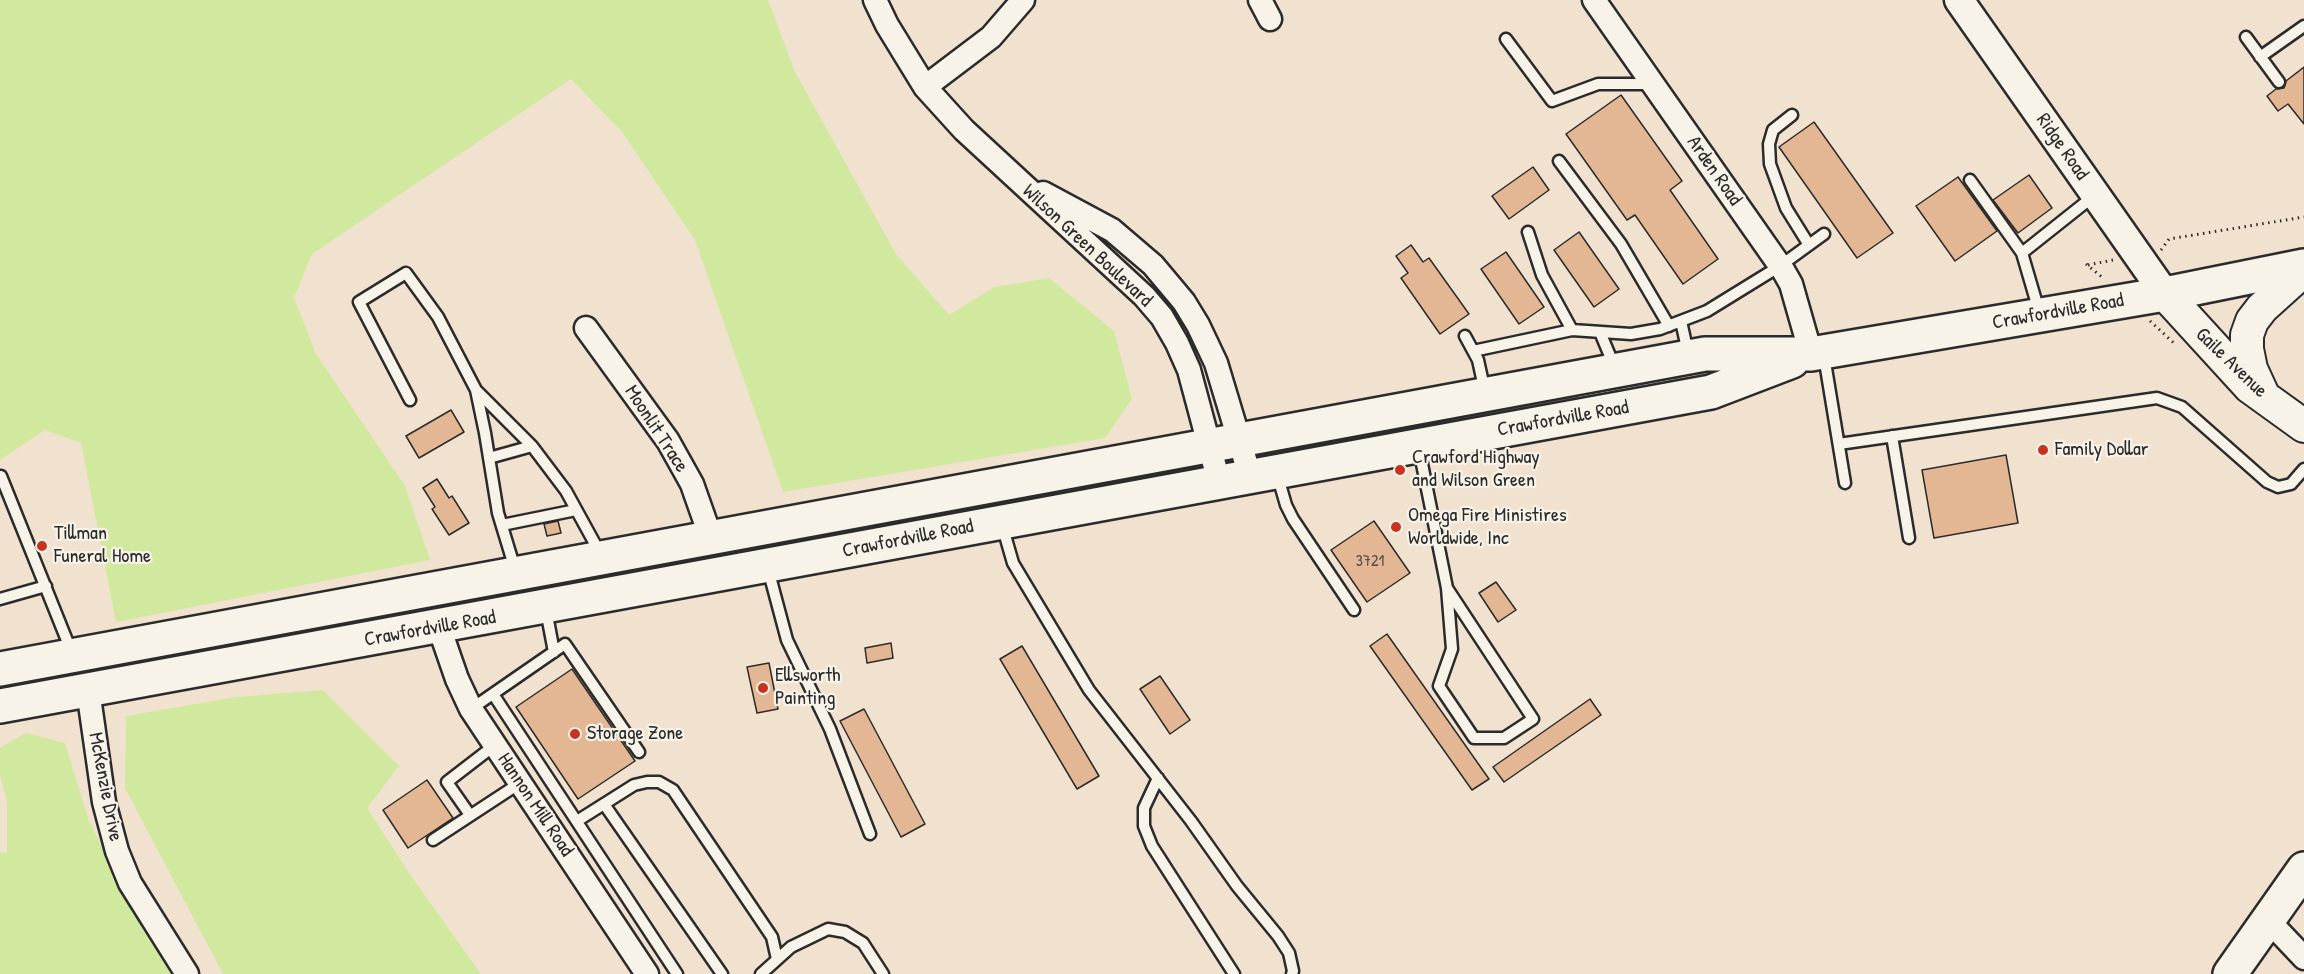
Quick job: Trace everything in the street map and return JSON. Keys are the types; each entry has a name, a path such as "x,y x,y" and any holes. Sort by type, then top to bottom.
{"main road":[{"name":"Crawfordville Road","path":"0,669 1706,354 1817,353 2304,268"},
{"path":"2264,396 2251,369 2247,349 2252,321 2262,308 2304,268"},
{"name":"Gaile Avenue","path":"2165,294 2250,387 2304,426"},
{"name":"Crawfordville Road","path":"0,706 1711,392 1817,353"},
{"path":"955,530 966,516 987,501 1029,479"},
{"path":"825,554 856,539 897,503"},
{"path":"389,598 410,605 439,627 465,600 503,576"},
{"path":"2230,974 2304,869"}],"street":[{"name":"Wilson Green Boulevard","path":"875,0 887,25 925,87 964,130 1144,296 1162,317 1178,343 1225,444 1248,476"},
{"path":"925,87 991,37 1023,0"},
{"name":"Arden Road","path":"1593,0 1780,266 1791,284 1817,353"},
{"name":"Ridge Road","path":"1959,0 2165,294"},
{"name":"Wilson Green Boulevard","path":"1014,178 1112,230 1153,265 1165,279 1194,317 1216,363 1225,444 1248,476"},
{"path":"1144,296 1165,279"},
{"name":"Moonlit Trace","path":"586,328 668,441 692,484 711,537"},
{"name":"Hannon Mill Road","path":"439,627 457,679 471,709 646,974"},
{"name":"McKenzie Drive","path":"88,690 104,802 117,851 130,883 187,974"},
{"path":"2268,920 2304,958"}],"lane":[{"path":"2260,57 2304,26"},
{"path":"2246,37 2279,82"},
{"path":"1506,39 1552,101 1598,84 1653,84"},
{"path":"1791,115 1773,130 1769,144 1770,164 1786,208 1809,245"},
{"path":"1559,161 1621,244 1669,326"},
{"path":"1970,180 2022,253 2040,315"},
{"path":"2022,253 2096,195"},
{"path":"1528,232 1542,275 1572,330"},
{"path":"1473,351 1572,330 1631,334 1669,326 1707,311 1780,266 1824,234"},
{"path":"410,400 359,302 406,273 438,317 476,390 502,525 503,576"},
{"path":"1681,321 1689,357"},
{"path":"1600,332 1616,371"},
{"path":"1465,336 1478,360 1485,395"},
{"path":"1817,353 1839,444 1845,483"},
{"path":"476,390 532,446 566,491 603,558"},
{"path":"1839,444 2157,398 2182,407 2266,482 2278,487 2291,484 2304,469"},
{"path":"1892,436 1909,538"},
{"path":"489,458 532,446"},
{"path":"1418,446 1447,588 1452,649 1439,686 1474,738 1504,738 1533,719 1447,588"},
{"path":"1,476 73,656"},
{"path":"1248,476 1286,505 1354,610"},
{"path":"502,525 576,510"},
{"path":"1001,521 1013,563 1089,690 1278,936 1289,953 1292,974"},
{"path":"768,565 787,640 830,729 870,834"},
{"path":"0,599 46,586"},
{"path":"546,607 554,652"},
{"path":"471,709 565,644 639,752"},
{"path":"493,694 677,974"},
{"path":"470,815 447,782 495,745"},
{"path":"1158,778 1144,808 1144,826 1152,846 1234,974"},
{"path":"577,822 634,785 659,782 673,790 771,938 777,958"},
{"path":"433,840 520,783"},
{"path":"604,804 722,974"},
{"path":"760,974 791,947 828,929 845,932 863,944 883,974"}],"path":[{"path":"2163,249 2169,239 2304,217"}],"green space":[{"path":"0,0 768,0 795,72 896,254 949,315 995,287 1049,278 1114,331 1132,399 1105,438 783,492 695,240 622,132 571,79 312,254 294,298 316,354 405,486 430,560 116,622 81,443 45,430 0,460"},
{"path":"323,690 399,766 367,808 409,873 481,974 223,974 125,788 126,716 236,697"},
{"path":"26,733 65,743 88,818 143,930 173,974 0,974 0,852 7,853 7,802 0,775 0,748"}],"building":[{"path":"2304,67 2304,124 2288,104 2278,111 2267,96 2276,89 2284,88 2286,81"},
{"path":"1621,95 1682,181 1670,190 1718,259 1683,284 1635,215 1627,220 1566,134"},
{"path":"1814,122 1893,233 1857,258 1779,147"},
{"path":"1533,167 1549,190 1509,219 1492,196"},
{"path":"2029,175 2052,208 2018,233 1993,200"},
{"path":"1958,177 1997,231 1955,261 1916,206"},
{"path":"1579,232 1619,289 1594,307 1554,250"},
{"path":"1411,245 1423,262 1429,258 1469,314 1440,334 1401,278 1408,273 1396,256"},
{"path":"1506,252 1544,307 1519,324 1481,269"},
{"path":"451,410 464,432 419,458 406,436"},
{"path":"2006,455 2018,523 1934,538 1922,470"},
{"path":"437,479 449,498 452,496 469,523 449,535 432,509 435,507 423,488"},
{"path":"558,521 561,533 547,536 544,524"},
{"path":"1374,521 1410,573 1367,602 1331,550"},
{"path":"1496,582 1516,610 1498,622 1479,593"},
{"path":"1387,634 1489,779 1472,790 1370,646"},
{"path":"891,643 893,658 867,663 865,648"},
{"path":"1022,646 1099,776 1077,789 1000,659"},
{"name":"Ellsworth Painting","path":"769,663 778,709 757,713 747,667"},
{"name":"Storage Zone","path":"572,669 635,761 578,799 516,707"},
{"path":"1160,676 1190,720 1170,734 1140,689"},
{"path":"1590,699 1601,715 1504,782 1493,767"},
{"path":"864,709 925,824 901,837 840,721"},
{"path":"427,780 453,818 408,848 383,810"}],"place":[{"name":"Family Dollar","path":"2043,450"},
{"name":"Crawford Highway and Wilson Green","path":"1400,470"},
{"name":"Omega Fire Ministires Worldwide, Inc","path":"1396,527"},
{"name":"Tillman Funeral Home","path":"42,546"},
{"name":"Ellsworth Painting","path":"763,688"},
{"name":"Storage Zone","path":"575,734"}]}
